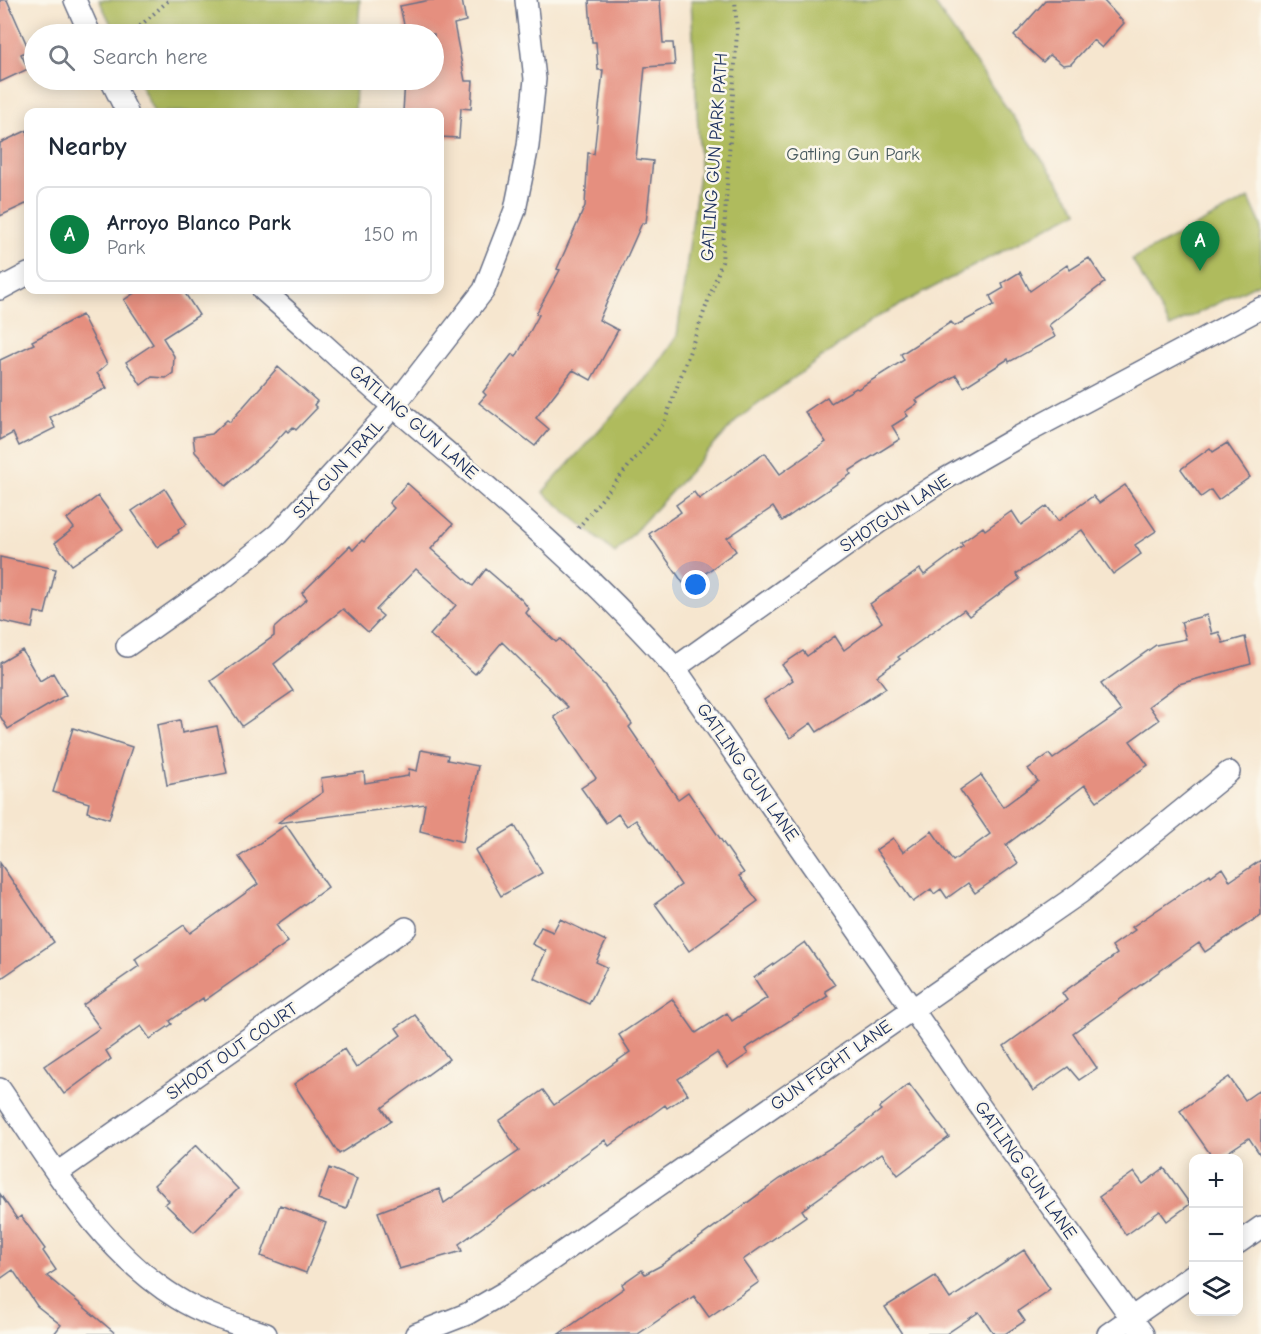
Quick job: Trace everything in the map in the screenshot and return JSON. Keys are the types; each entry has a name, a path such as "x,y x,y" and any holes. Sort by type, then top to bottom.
{"street":[{"path":"75,0 86,24"},
{"name":"SIX GUN TRAIL","path":"127,646 226,576 278,534 394,406 484,290 515,210 528,146 535,79 531,26 526,0"},
{"path":"116,90 125,108"},
{"path":"0,289 24,276"},
{"name":"GATLING GUN LANE","path":"268,294 561,549 625,612 675,668 1137,1326"},
{"name":"SHOTGUN LANE","path":"675,668 889,515 1020,436 1129,381 1261,308"},
{"name":"GUN FIGHT LANE","path":"416,1334 467,1314 505,1292 1080,893 1229,772"},
{"name":"SHOOT OUT COURT","path":"57,1173 406,928"},
{"path":"0,1089 95,1225 130,1263 179,1300 222,1320 266,1334"},
{"path":"1243,1240 1261,1227"},
{"path":"1108,1334 1137,1326 1189,1279"}],"path":[{"path":"142,24 169,0"},
{"name":"GATLING GUN PARK PATH","path":"578,528 664,423 722,262 736,32 735,0"}],"green space":[{"path":"99,0 360,0 359,24 111,24"},
{"name":"Gatling Gun Park","path":"691,0 932,0 1078,211 879,316 739,418 615,553 543,492 655,368 677,336 700,166"},
{"path":"143,90 356,90 355,108 152,108"},
{"path":"1249,198 1261,225 1261,282 1170,327 1132,259"}],"building":[{"path":"0,0 7,0 24,39 24,52 21,54 24,60 24,71 0,82"},
{"path":"430,0 462,0 466,21 454,24 465,81 473,81 471,109 461,108 459,138 444,137 444,108 403,108 404,90 444,90 444,24 404,24 400,6"},
{"path":"589,0 660,0 663,43 673,43 675,65 645,67 636,159 653,161 646,223 642,223 599,320 618,330 591,380 573,370 536,418 549,429 535,446 479,403 486,395 483,392 512,354 516,357 539,315 536,314 560,270 557,269 585,206 588,153 594,154 603,70 598,70 596,42 592,42"},
{"path":"1046,0 1103,0 1124,23 1102,48 1093,40 1071,64 1063,65 1050,55 1043,62 1014,36"},
{"path":"24,132 24,205 0,216 0,143"},
{"path":"1089,258 1105,282 1049,325 1055,337 1009,362 1008,359 964,387 956,375 916,400 918,403 905,412 908,416 892,426 900,439 849,471 851,474 782,521 773,507 727,538 736,551 696,580 693,576 683,583 649,534 681,512 676,505 694,492 699,499 765,453 780,474 826,442 805,412 827,397 831,403 856,388 858,389 904,360 901,354 951,322 955,326 994,305 990,296 1004,288 1002,283 1020,272 1030,291 1067,265 1070,270"},
{"path":"133,294 186,294 199,315 163,338 174,356 173,373 166,378 152,377 141,385 126,362 153,344 124,300"},
{"path":"82,315 107,364 97,373 107,388 50,417 55,428 19,446 13,433 0,440 0,360 34,344 32,341"},
{"path":"278,367 317,401 314,405 317,408 296,430 293,427 288,432 286,430 271,447 226,486 195,452 193,437 212,434 227,420 230,422"},
{"path":"1227,443 1250,477 1218,500 1211,490 1201,497 1181,469 1210,448 1213,452"},
{"path":"407,483 453,524 431,549 473,586 486,569 522,600 529,609 526,613 531,619 556,642 560,639 605,686 632,724 629,727 678,799 688,792 744,873 739,876 758,901 689,951 655,904 681,885 636,820 627,826 618,814 606,823 581,788 596,778 554,717 568,707 502,642 475,674 430,635 456,605 416,569 376,610 383,616 368,632 343,609 274,664 293,691 242,726 211,681 274,636 274,628 307,599 302,593 350,546 353,550 362,540 364,542 394,508 389,503"},
{"path":"1125,485 1156,531 1135,545 1141,554 1113,574 1082,530 1016,574 1020,579 969,616 964,610 898,657 900,659 877,676 886,688 817,732 811,723 790,738 764,700 793,680 782,665 803,651 807,656 835,636 844,650 882,622 870,604 920,569 924,575 963,546 961,543 983,527 985,530 1012,511 1021,525 1047,506 1058,521 1093,496 1099,503"},
{"path":"165,489 187,524 178,530 179,533 157,547 132,511"},
{"path":"98,496 123,530 72,565 55,543 74,528 67,519"},
{"path":"0,557 56,569 45,614 35,612 32,628 0,621"},
{"path":"1207,615 1212,634 1219,632 1223,643 1245,637 1251,664 1179,684 1149,706 1159,720 1130,741 1148,765 1097,801 1085,785 1006,845 1018,863 975,893 968,883 947,898 941,889 934,894 931,889 913,902 876,850 893,838 903,852 932,831 953,861 990,834 960,790 981,775 1003,807 1038,781 1028,769 1049,754 1053,759 1121,711 1101,684 1156,645 1186,639 1181,622"},
{"path":"22,650 40,681 53,673 66,695 8,729 0,716 0,663"},
{"path":"180,720 182,733 217,726 227,773 167,785 157,725"},
{"path":"73,728 132,747 109,819 87,812 89,803 53,792"},
{"path":"421,750 448,755 447,760 478,766 463,842 420,831 425,804 277,823 323,792 321,778 364,772 365,783 408,776 409,769 417,771"},
{"path":"286,825 328,887 276,925 288,942 204,1001 203,998 170,1021 172,1024 150,1039 141,1026 106,1051 111,1059 64,1094 44,1066 100,1028 83,1005 139,966 135,959 184,925 190,933 258,884 239,857"},
{"path":"515,826 542,873 501,896 475,850"},
{"path":"1261,860 1261,915 1205,952 1199,943 1073,1033 1097,1068 1079,1080 1068,1067 1033,1091 1004,1046 1067,1000 1062,993 1117,954 1112,946 1135,930 1132,927 1210,874 1211,876 1222,868 1230,881"},
{"path":"0,863 54,942 0,979"},
{"path":"560,919 606,941 596,962 607,967 589,1004 534,978 546,951 532,944 541,927 553,932"},
{"path":"805,942 835,985 825,991 828,996 745,1049 748,1054 727,1068 717,1053 678,1079 688,1094 667,1108 665,1105 609,1146 605,1140 459,1244 462,1251 399,1269 378,1212 439,1189 444,1203 519,1151 499,1121 543,1090 554,1105 630,1052 619,1035 672,999 696,1033 727,1013 732,1021 767,998 754,978"},
{"path":"415,1015 449,1059 382,1108 391,1121 339,1154 294,1084 344,1049 356,1068 401,1035 396,1028"},
{"path":"1229,1077 1245,1100 1261,1089 1261,1156 1249,1138 1225,1154 1210,1154 1180,1111"},
{"path":"909,1084 949,1137 898,1175 882,1153 802,1210 806,1216 743,1260 759,1282 709,1317 694,1296 638,1334 559,1334 624,1288 622,1284 642,1270 645,1274 660,1266 780,1179 840,1142 881,1110 879,1108"},
{"path":"196,1145 238,1189 194,1232 165,1204 169,1201 154,1185"},
{"path":"329,1168 357,1179 346,1209 318,1199"},
{"path":"1164,1168 1189,1205 1167,1221 1160,1211 1126,1235 1099,1197 1134,1172 1143,1184"},
{"path":"0,1194 17,1219 21,1216 45,1249 43,1251 56,1270 47,1276 116,1334 54,1334 61,1325 37,1306 13,1270 0,1279"},
{"path":"280,1205 326,1223 306,1273 261,1256"},
{"path":"1024,1250 1050,1289 1018,1311 1025,1321 1005,1334 994,1334 979,1312 946,1334 902,1334 885,1307 935,1276 950,1299"}],"place":[{"name":"Arroyo Blanco Park","path":"1200,271"}]}
